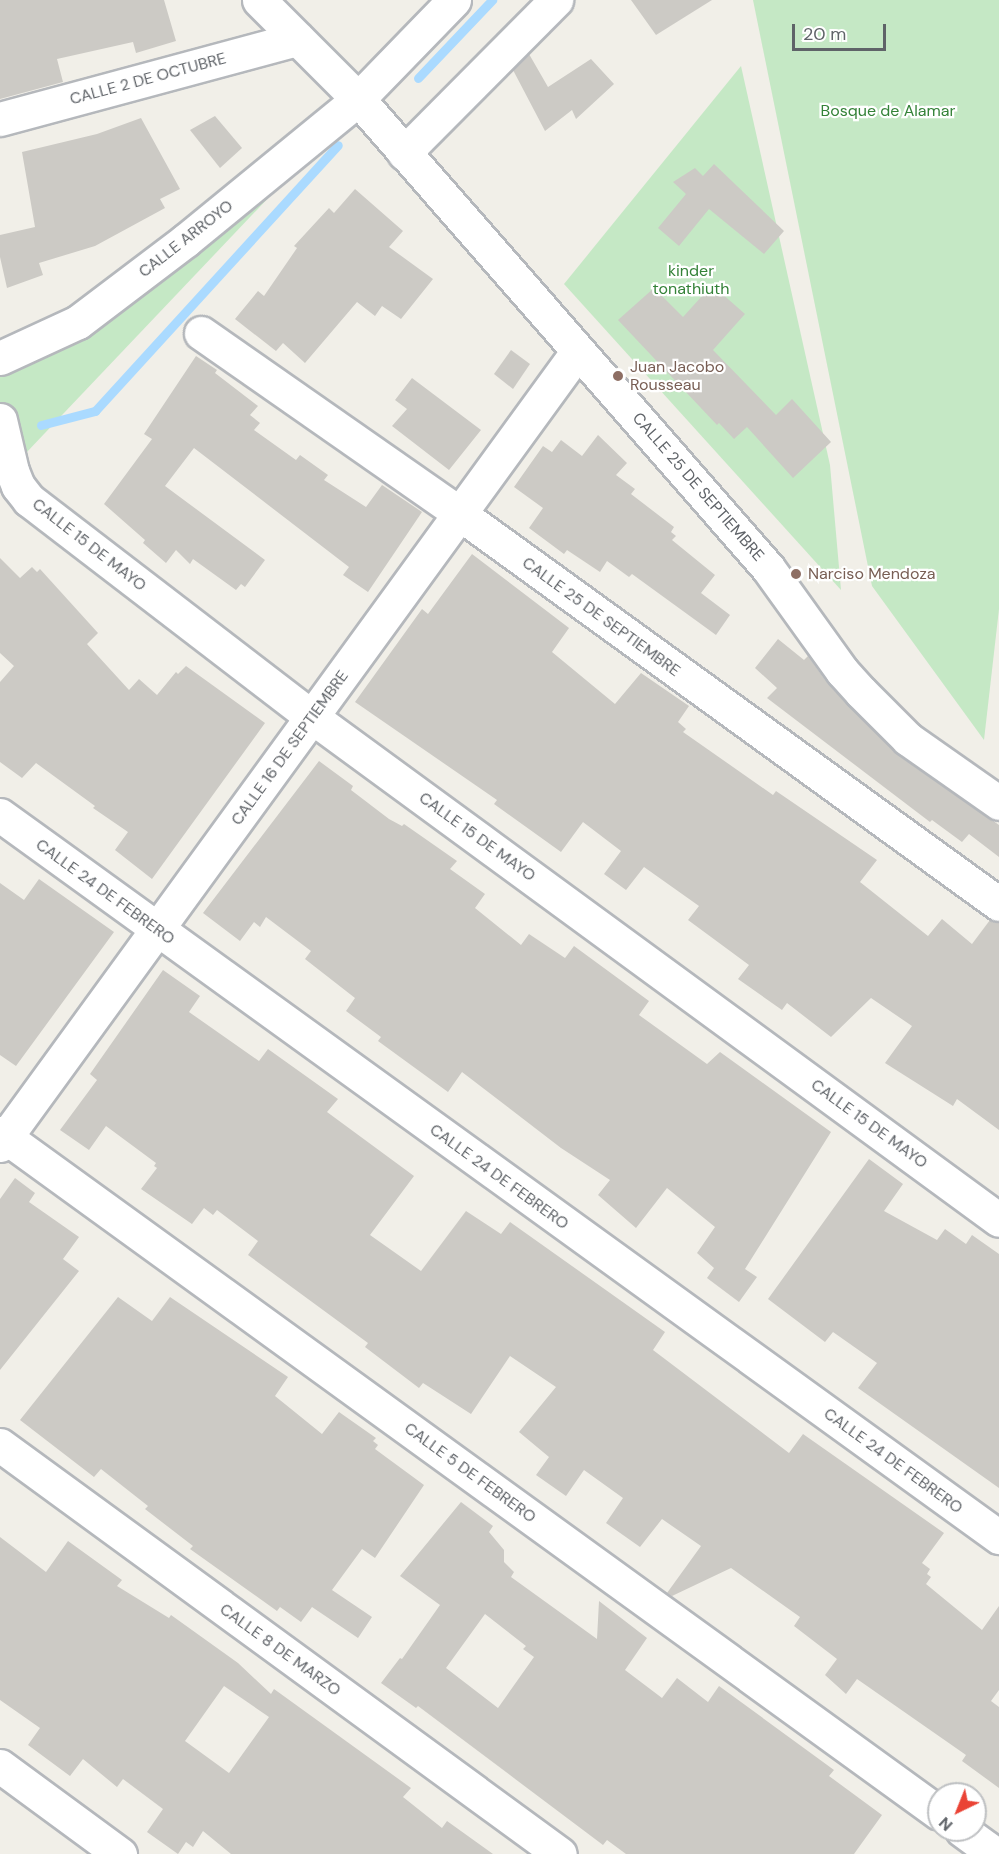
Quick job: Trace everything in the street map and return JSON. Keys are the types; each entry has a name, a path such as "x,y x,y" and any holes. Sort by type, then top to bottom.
{"street":[{"name":"CALLE 25 DE SEPTIEMBRE","path":"259,0 358,99 768,568 842,671 861,692 908,739 999,803"},
{"name":"CALLE ARROYO","path":"0,358 78,322 186,240 358,99 454,0"},
{"path":"404,153 556,0"},
{"name":"CALLE 2 DE OCTUBRE","path":"0,119 297,39"},
{"name":"CALLE 25 DE SEPTIEMBRE","path":"201,333 460,514 999,904"},
{"name":"CALLE 16 DE SEPTIEMBRE","path":"2,1138 158,931 578,351"},
{"name":"CALLE 15 DE MAYO","path":"0,420 12,471 18,486 29,500 312,717 999,1220"},
{"name":"CALLE 24 DE FEBRERO","path":"0,815 999,1537"},
{"name":"CALLE 5 DE FEBRERO","path":"2,1138 927,1804"},
{"name":"CALLE 8 DE MARZO","path":"0,1445 560,1854"},
{"path":"0,1766 120,1854"},
{"path":"978,1842 995,1854"}],"green space":[{"name":"Bosque de Alamar","path":"753,0 999,0 999,609 984,740 872,586"},
{"name":"kinder tonathiuth","path":"741,66 830,465 841,590 564,284"},
{"path":"346,116 7,473 0,449 0,365"}],"building":[{"path":"0,0 164,0 176,41 136,53 133,42 57,59 63,82 0,99"},
{"path":"631,0 712,0 656,35"},
{"path":"529,54 548,87 591,59 614,84 576,119 572,110 545,131 513,70"},
{"path":"215,116 242,148 220,168 190,130"},
{"path":"141,118 180,189 160,199 165,208 95,246 39,263 43,275 7,288 0,257 0,235 35,227 22,152 97,134"},
{"path":"714,164 784,231 764,254 709,209 679,246 658,228 686,194 673,182 695,168 703,176"},
{"path":"355,189 403,231 389,247 433,279 401,319 382,306 375,316 357,302 305,363 283,343 276,351 235,319 258,291 264,296 297,248 294,246 329,208 334,213"},
{"path":"712,285 745,314 713,350 776,415 792,399 831,442 793,478 747,427 734,439 719,423 717,425 618,320 654,288 683,317"},
{"path":"511,350 530,364 513,389 494,374"},
{"path":"196,356 217,370 215,373 258,406 250,415 260,423 254,430 296,460 300,455 328,475 324,480 366,507 382,485 422,512 368,592 343,575 349,567 194,448 165,486 265,560 245,587 241,584 236,590 193,559 190,564 176,550 166,563 143,543 145,540 104,504 152,439 144,434"},
{"path":"412,378 481,430 449,470 392,426 407,409 395,400"},
{"path":"598,435 627,463 616,475 635,489 631,494 674,527 671,532 676,536 672,540 715,575 701,593 730,615 716,635 632,574 629,577 607,561 600,572 567,550 564,554 529,528 543,508 514,487 543,446 552,452 561,440 582,456"},
{"path":"472,554 569,628 552,652 615,704 641,673 689,706 678,722 686,729 683,732 773,795 776,791 877,860 860,882 928,936 942,919 972,944 990,920 999,922 999,1130 957,1099 953,1106 885,1063 912,1026 871,998 831,1037 787,1003 782,1010 738,979 749,965 688,920 699,906 644,867 626,890 604,874 621,851 583,822 561,852 494,804 497,800 355,702 422,609 428,614"},
{"path":"0,558 20,578 32,567 37,572 40,569 98,633 87,644 129,690 139,679 157,695 176,672 178,674 186,666 265,723 152,879 115,850 128,832 93,808 95,806 36,763 22,778 0,762 0,682 14,666 0,653"},
{"path":"778,639 804,660 808,656 828,684 895,752 999,825 999,857 969,834 962,842 932,820 930,822 767,698 777,688 755,668"},
{"path":"319,761 353,786 351,790 389,819 402,826 404,824 457,861 450,869 485,894 475,908 521,945 529,934 565,958 574,946 649,1001 639,1015 707,1064 720,1052 831,1132 745,1269 757,1277 739,1302 707,1278 714,1268 697,1253 715,1227 667,1188 636,1228 598,1195 610,1180 561,1148 462,1072 448,1092 378,1041 381,1037 346,1011 355,998 305,959 311,951 266,917 260,927 254,922 240,941 203,913"},
{"path":"39,879 114,932 16,1066 0,1055 0,883 24,900"},
{"path":"163,970 200,996 189,1012 259,1061 268,1049 338,1099 327,1112 414,1176 370,1235 421,1271 466,1211 501,1234 510,1222 665,1332 653,1350 789,1453 803,1434 944,1533 922,1563 930,1569 927,1574 931,1577 926,1584 982,1630 999,1606 999,1690 991,1701 999,1707 999,1788 962,1761 966,1755 857,1679 846,1694 825,1675 837,1659 794,1626 800,1617 731,1568 672,1596 667,1593 701,1546 662,1519 640,1547 606,1523 623,1498 584,1470 566,1496 536,1475 549,1457 519,1432 556,1387 510,1356 471,1414 423,1383 419,1388 365,1347 368,1343 248,1255 258,1241 217,1210 213,1215 204,1208 192,1224 141,1189 157,1168 154,1166 156,1163 106,1126 89,1150 60,1130 97,1080 90,1074"},
{"path":"869,1159 903,1184 884,1211 937,1240 945,1229 966,1244 972,1235 999,1254 999,1488 858,1388 877,1363 833,1332 825,1342 768,1299"},
{"path":"15,1178 35,1193 29,1202 79,1237 63,1259 79,1271 0,1370 0,1199"},
{"path":"118,1297 152,1321 170,1297 288,1377 275,1396 322,1434 339,1412 376,1438 373,1441 378,1445 375,1449 424,1485 375,1558 362,1549 332,1590 372,1617 358,1638 312,1607 301,1622 280,1607 277,1611 190,1549 193,1546 145,1509 148,1506 101,1469 94,1477 20,1420"},
{"path":"461,1502 493,1526 489,1532 504,1550 504,1562 514,1572 511,1577 597,1639 599,1601 647,1638 625,1670 662,1698 677,1678 708,1702 719,1686 834,1770 829,1776 882,1815 854,1854 626,1854 607,1840 603,1845 418,1706 416,1708 381,1683 400,1658 402,1659 440,1605 400,1576","holes":["485,1614 526,1646 523,1649 534,1657 498,1708 446,1668"]},
{"path":"0,1537 46,1572 68,1541 122,1580 117,1586 169,1618 171,1615 238,1663 271,1694 274,1689 411,1788 403,1797 442,1828 447,1821 493,1854 231,1854 203,1831 193,1847 186,1842 178,1854 147,1832 163,1809 123,1779 117,1787 83,1759 70,1776 28,1745 40,1728 0,1700","holes":["224,1686 269,1717 229,1773 185,1741"]}],"waterway":[{"path":"418,78 492,0"},
{"path":"41,425 95,411 338,145"}],"place":[{"name":"Juan Jacobo Rousseau","path":"618,376"},
{"name":"Narciso Mendoza","path":"796,574"}]}
